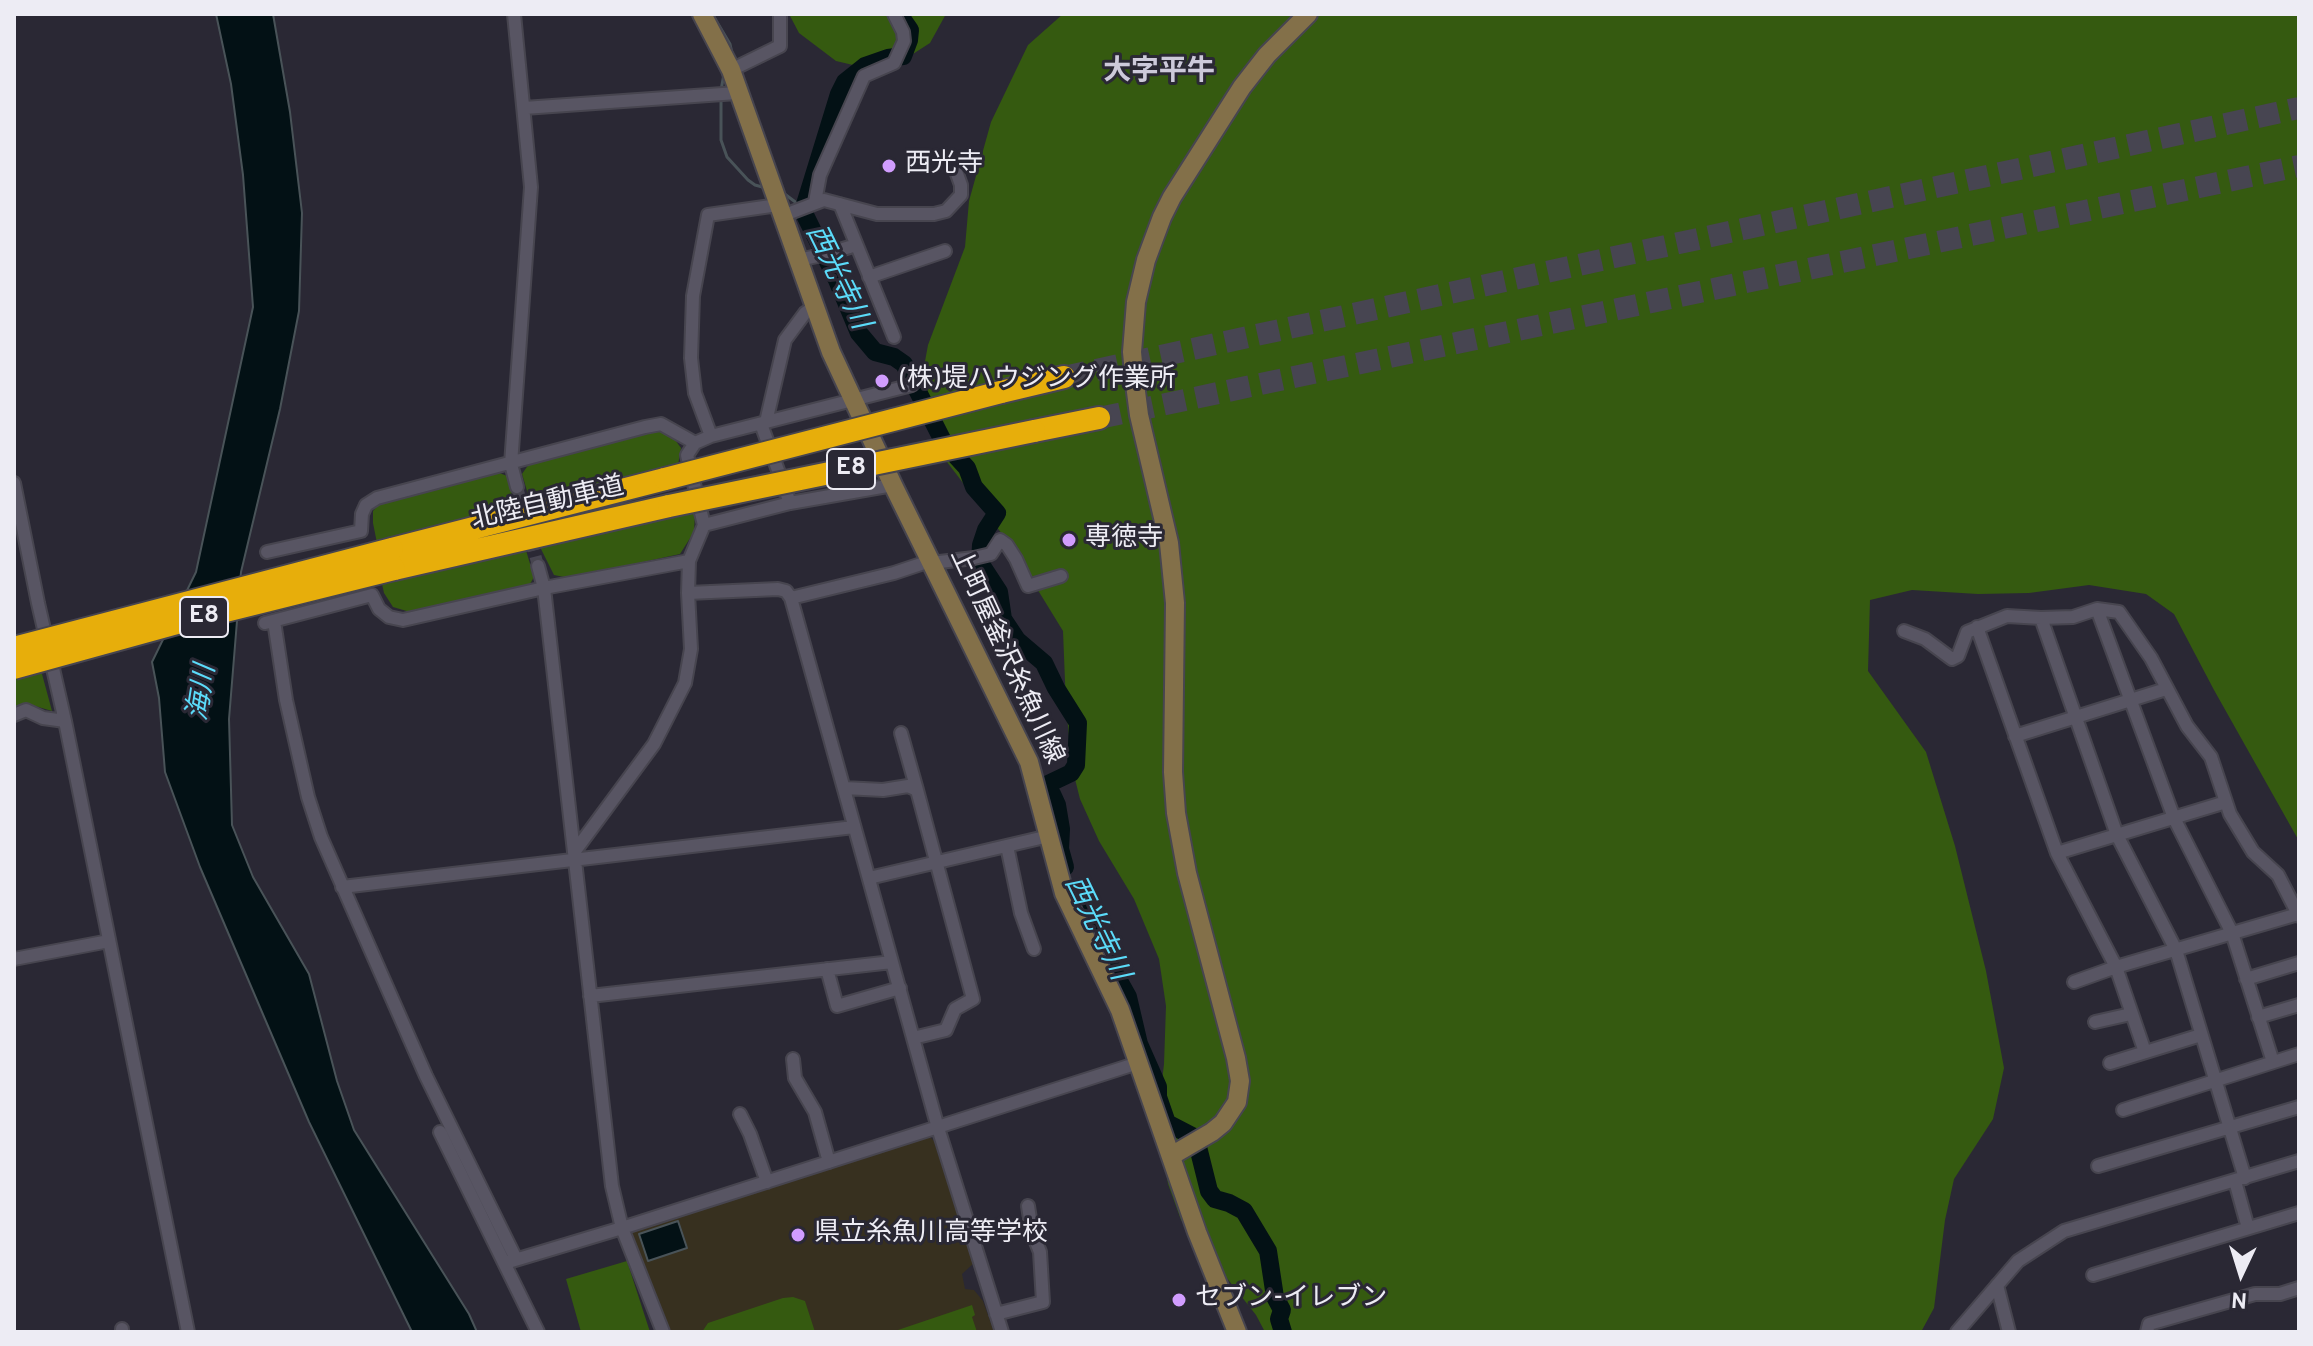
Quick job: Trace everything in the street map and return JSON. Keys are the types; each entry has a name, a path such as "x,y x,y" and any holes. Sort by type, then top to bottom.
{"highway":[{"name":"北陸自動車道","path":"14,668 665,479 1064,377"},
{"name":"北陸自動車道","path":"14,648 393,559 1099,418"}],"main road":[{"name":"上町屋釜沢糸魚川線","path":"702,14 731,70 814,307 852,402 1022,744 1036,782 1064,893 1120,1010 1208,1260 1237,1332"},
{"path":"1171,1156 1223,1123 1237,1102 1240,1081 1187,873 1176,813 1173,772 1173,581 1169,543 1139,415 1132,352 1136,302 1152,241 1172,197 1242,87 1267,55 1308,14"}],"street":[{"path":"514,14 531,187 511,464 517,487"},
{"path":"731,70 780,46 780,14"},
{"path":"815,202 820,175 864,76 894,63 904,41 894,14"},
{"path":"524,108 737,93"},
{"path":"711,436 695,393 691,358 693,296 708,215 780,210 824,200 877,214 934,214 946,211 961,195 957,174"},
{"path":"840,204 894,337"},
{"path":"798,260 856,245"},
{"path":"869,277 945,251"},
{"path":"790,503 764,423 785,340 805,313 814,307"},
{"path":"575,855 654,744 685,683 691,649 689,561 704,525 687,455 695,443 711,436 912,385"},
{"path":"689,561 544,588 403,620 389,617 379,609 372,595 361,531 366,505 377,498 645,427 661,424 695,443"},
{"path":"14,483 188,1332"},
{"path":"704,525 790,503 893,485"},
{"path":"267,552 361,531"},
{"path":"791,598 931,562 991,554 1000,540 1012,552 1028,586 1061,576"},
{"path":"538,566 544,588 612,1186 622,1228 663,1332"},
{"path":"688,593 778,589 786,591 791,598 938,1128 1002,1332"},
{"path":"372,595 269,622 286,700 308,797 321,837 511,1261 538,1332"},
{"path":"2097,609 2174,818 2232,933 2273,1062"},
{"path":"1904,631 1925,639 1952,659 1958,656 1967,632 2007,616 2073,617 2097,609 2119,612 2151,658 2187,726 2211,757 2230,814 2253,852 2278,875 2298,915 2074,982"},
{"path":"2041,618 2117,835 2176,950 2229,1128 2248,1228"},
{"path":"1977,627 2057,853 2116,967 2145,1052"},
{"path":"2015,736 2166,689"},
{"path":"14,715 26,710 43,718 65,721"},
{"path":"901,733 973,999 955,1009 946,1030 913,1038"},
{"path":"844,788 883,790 908,786 917,790"},
{"path":"2057,853 2226,802"},
{"path":"342,887 575,855 854,827"},
{"path":"869,878 1049,836"},
{"path":"1007,846 1021,913 1034,949"},
{"path":"14,959 109,941"},
{"path":"590,996 892,962"},
{"path":"2246,979 2299,963"},
{"path":"827,969 837,1006 900,988"},
{"path":"2258,1017 2299,1005"},
{"path":"2095,1022 2131,1014"},
{"path":"2110,1063 2201,1035"},
{"path":"2123,1110 2299,1054"},
{"path":"793,1059 795,1078 815,1112 829,1162"},
{"path":"511,1261 1138,1063"},
{"path":"2098,1166 2299,1107"},
{"path":"740,1114 767,1182"},
{"path":"440,1132 511,1261"},
{"path":"1957,1332 2018,1261 2064,1231 2299,1161"},
{"path":"996,1314 1043,1302 1040,1252 1032,1232 1028,1206"},
{"path":"2093,1275 2299,1213"},
{"path":"1997,1285 2009,1332"},
{"path":"2147,1332 2149,1324 2164,1319 2255,1294 2280,1294 2299,1288"}],"shaded area":[{"name":"県立糸魚川高等学校","path":"928,1135 934,1141 974,1263 962,1274 965,1289 974,1290 983,1301 994,1332 666,1332 633,1248 631,1229"}],"green space":[{"path":"789,14 946,14 930,43 902,61 870,69 836,61 799,33"},
{"path":"1063,14 2299,14 2299,841 2174,614 2146,594 2089,585 2029,593 1912,590 1870,600 1868,671 1926,752 1955,846 1986,971 2004,1068 1993,1119 1954,1179 1945,1220 1934,1308 1921,1332 1265,1332 1256,1315 1181,1220 1168,1184 1158,1115 1166,1006 1159,959 1134,899 1099,841 1080,799 1072,767 1063,631 1009,543 947,462 927,423 921,383 928,345 965,247 969,201 991,122 1028,45"},
{"path":"660,429 673,437 681,448 678,465 530,501 522,474 529,464"},
{"path":"497,472 507,476 515,505 377,543 373,511 380,503"},
{"path":"689,510 695,513 694,532 680,554 569,578 554,575 538,543"},
{"path":"525,547 534,577 530,584 410,612 393,607 384,593 382,584 427,569"},
{"path":"27,672 42,674 52,711 28,704 14,707 14,676"},
{"path":"627,1261 650,1332 581,1332 566,1279"},
{"path":"793,1297 805,1301 815,1332 702,1332 708,1323"},
{"path":"972,1305 977,1332 892,1332"}],"water":[{"name":"海川","path":"216,14 273,14 290,112 302,213 299,311 280,409 241,572 229,719 232,825 253,877 309,974 337,1081 354,1130 469,1314 477,1332 412,1332 309,1122 200,867 165,772 159,698 152,662 196,572 253,307 243,175 231,84"},
{"path":"678,1221 687,1248 648,1261 639,1234"}],"waterway":[{"name":"西光寺川","path":"899,14 910,30 903,56 865,66 845,82 803,211 859,333 875,352 894,357 904,364 944,443 967,468 974,487 997,513 986,530 980,563 999,592 1003,619 1017,640 1044,663 1078,723 1076,765 1071,773 1048,784 1046,788 1057,805 1060,849 1065,867"},
{"path":"714,17 732,53"},
{"path":"721,90 724,74"},
{"path":"721,98 721,140 727,157 748,180 766,188"},
{"path":"782,192 798,204"},
{"name":"西光寺川","path":"1077,906 1082,919 1094,929 1128,997 1139,1044 1158,1087 1158,1097 1167,1123 1192,1136 1198,1147 1209,1191 1215,1199 1244,1211 1268,1251 1275,1297 1282,1310 1279,1319 1283,1332"}],"tunnel":[{"path":"1064,377 2299,108"},
{"path":"1099,418 2299,166"},
{"path":"517,487 538,566"}],"place":[{"name":"西光寺","path":"889,166"},
{"name":"(株)堤ハウジング作業所","path":"882,381"},
{"name":"専徳寺","path":"1069,540"},
{"name":"県立糸魚川高等学校","path":"798,1235"},
{"name":"セブン-イレブン","path":"1179,1300"}],"district":[{"name":"大字平牛","path":"1159,73"}]}
